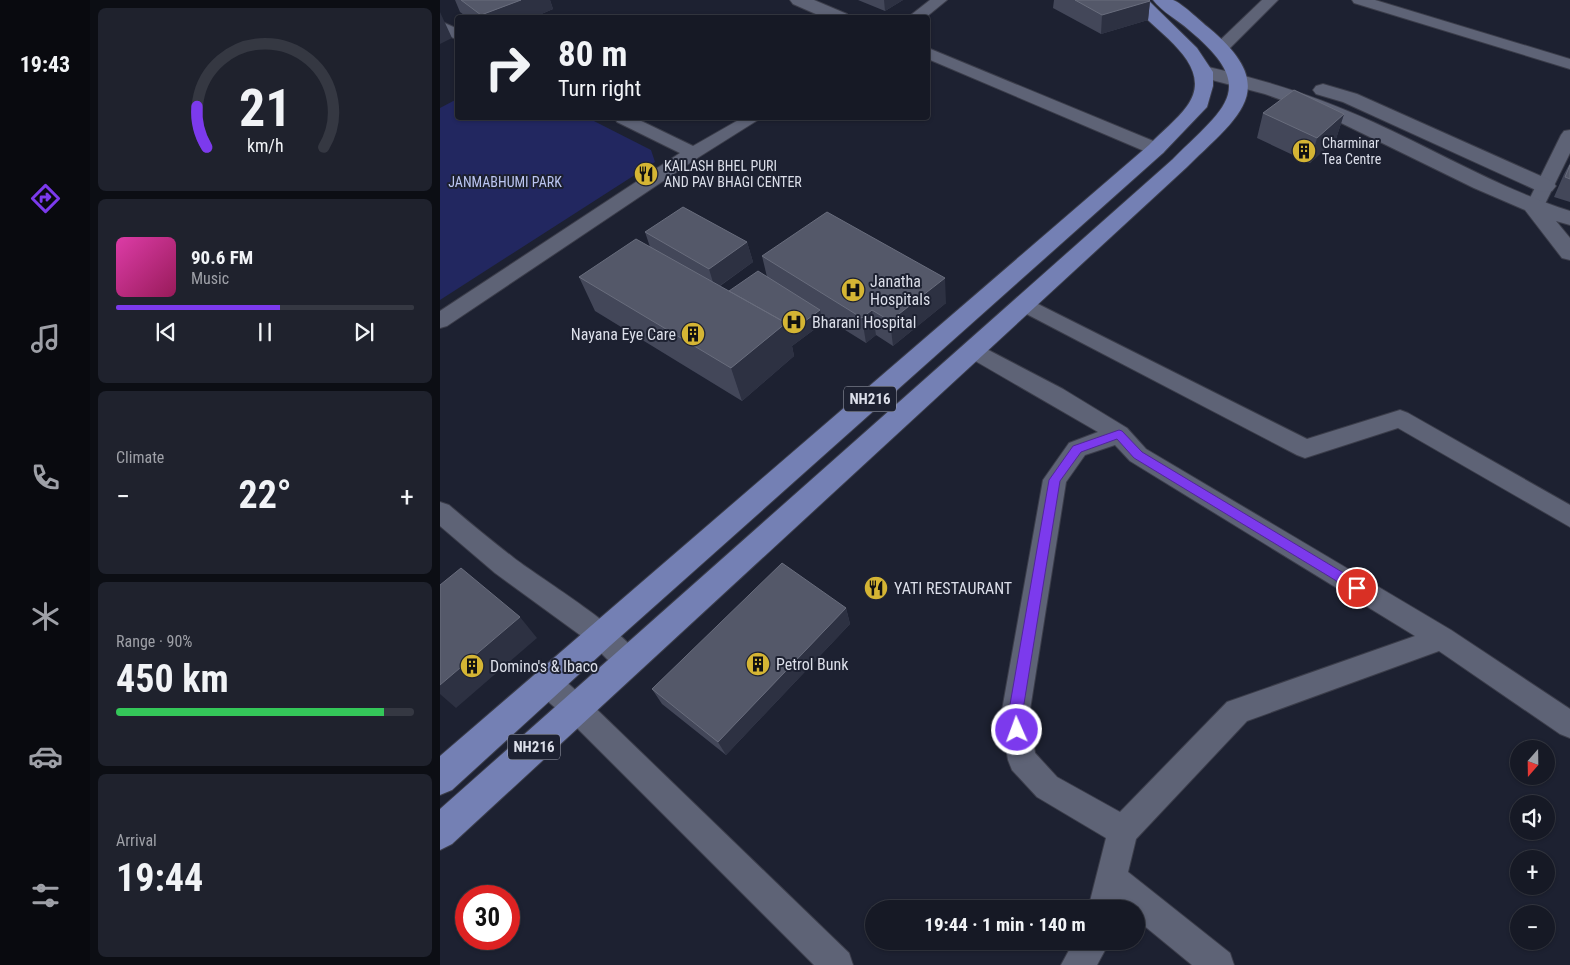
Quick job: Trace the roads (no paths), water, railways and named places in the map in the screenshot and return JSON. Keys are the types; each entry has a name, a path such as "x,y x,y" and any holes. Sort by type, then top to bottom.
{"highway":[{"path":"1138,0 1191,52 1204,72"},
{"path":"1162,0 1230,62"},
{"name":"NH216","path":"440,832 1180,163 1230,112 1238,92 1230,62"},
{"name":"NH216","path":"440,778 600,635 1156,149 1197,107 1204,86 1204,72"}],"street":[{"path":"799,0 834,15"},
{"path":"918,15 940,0"},
{"path":"1204,72 1230,62 1271,0"},
{"path":"1359,0 1570,64"},
{"path":"440,26 455,34"},
{"path":"930,54 1156,149"},
{"path":"1230,62 1350,98 1545,186"},
{"path":"1230,62 1534,208 1570,218"},
{"path":"627,120 693,154"},
{"path":"440,321 693,154 750,120"},
{"path":"1534,208 1570,135"},
{"path":"1534,208 1570,253"},
{"path":"1024,304 1305,449 1400,419 1570,517"},
{"path":"972,350 1054,395 1119,434 1138,455 1442,638 1570,724"},
{"path":"1119,434 1077,449 1054,480 1015,716 1022,760 1047,787 1123,831"},
{"path":"440,512 504,565 600,635 628,661"},
{"path":"1106,900 1123,831 1237,711 1442,638"},
{"path":"547,683 576,708 836,965"},
{"path":"1111,878 1218,965"},
{"path":"1077,965 1088,950"}],"place":[{"name":"Charminar Tea Centre","path":"1304,151"},
{"name":"KAILASH BHEL PURI AND PAV BHAGI CENTER","path":"646,174"},
{"name":"Janatha Hospitals","path":"853,290"},
{"name":"Bharani Hospital","path":"794,322"},
{"name":"Nayana Eye Care","path":"693,334"},
{"name":"YATI RESTAURANT","path":"876,588"},
{"name":"Petrol Bunk","path":"758,664"},
{"name":"Domino's & Ibaco","path":"472,666"}],"park label":[{"name":"JANMABHUMI PARK","path":"505,182"}]}
